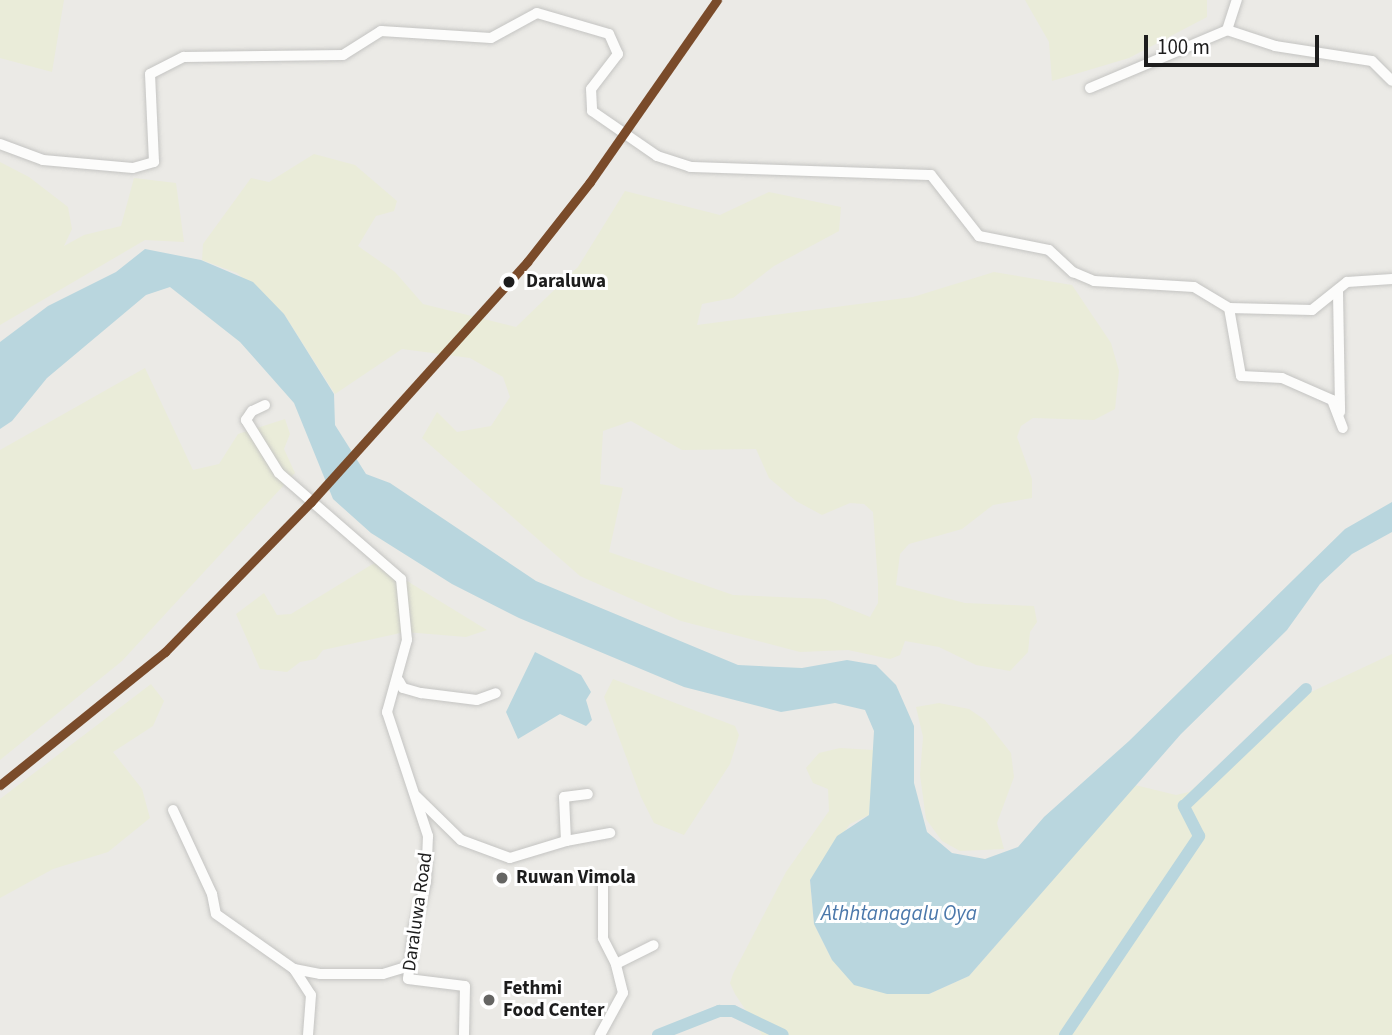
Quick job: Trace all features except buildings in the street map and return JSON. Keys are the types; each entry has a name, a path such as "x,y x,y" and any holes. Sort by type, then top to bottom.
{"street":[{"path":"1227,30 1237,0"},
{"path":"0,144 43,160 133,167 154,162 150,74 184,57 343,55 381,31 491,38 537,13 609,34 618,54 591,89 592,111 657,156 690,167 931,175 979,236 1049,250 1073,272 1094,281 1194,287 1229,308 1312,310 1338,292 1347,282 1392,279"},
{"path":"1090,88 1227,30 1275,46 1371,61 1392,81"},
{"path":"1338,292 1340,416"},
{"path":"1229,308 1241,376 1282,378 1332,400 1343,428"},
{"name":"Daraluwa Road","path":"265,405 252,411 246,420 279,473 401,579 407,640 399,681 387,712 428,836 426,882 408,979 465,986 464,1035"},
{"path":"399,681 403,688 421,693 477,700 496,693"},
{"path":"413,793 461,840 485,852 510,858 566,841 610,833"},
{"path":"566,841 564,797 587,794"},
{"path":"173,810 208,886 216,914 294,969 311,995 308,1035"},
{"path":"600,1035 623,993 617,964 603,938 603,879"},
{"path":"617,964 654,945"},
{"path":"294,969 320,974 383,974 409,966"}],"green space":[{"path":"0,0 64,0 52,72 0,58"},
{"path":"1025,0 1207,0 1207,17 1129,58 1052,81 1049,42"},
{"path":"314,154 355,165 397,201 394,211 376,216 358,246 395,272 423,304 516,327 578,267 625,191 720,215 769,192 841,207 839,231 774,266 733,298 702,304 697,325 913,297 994,272 1072,285 1111,343 1119,371 1115,409 1094,420 1033,418 1021,426 1017,437 1032,479 1032,498 993,505 962,529 909,544 900,554 896,585 965,603 1034,606 1037,622 1030,632 1028,652 1010,671 976,665 939,647 905,641 900,655 890,659 848,650 800,652 681,621 580,576 422,438 437,412 457,432 491,426 510,397 503,377 470,358 402,349 335,394 284,314 237,273 202,260 203,244 251,178 269,182","holes":["631,421 682,450 756,449 769,478 796,501 822,515 850,503 864,504 873,512 878,584 878,603 870,617 825,599 733,595 609,552 623,488 600,484 603,431"]},
{"path":"0,162 29,177 68,207 72,229 64,246 84,235 121,226 134,178 176,183 184,242 145,240 0,325"},
{"path":"145,368 193,470 219,464 238,434 285,419 290,434 284,449 295,473 122,661 0,760 0,450"},
{"path":"376,562 487,630 466,637 405,632 323,650 316,659 300,662 287,672 260,669 236,614 264,593 277,615 291,614"},
{"path":"1392,654 1392,1035 762,1035 735,994 730,983 733,974 786,872 829,811 828,789 813,783 806,768 819,753 840,748 873,750 873,769 869,815 850,824 810,880 814,924 832,960 887,994 929,994 969,976 1135,785 1176,795 1189,792 1241,748 1277,708"},
{"path":"613,679 735,726 739,735 730,764 684,835 654,823 641,797 604,697"},
{"path":"151,684 164,701 153,726 113,752 142,789 150,818 108,852 53,869 0,898 0,799"},
{"path":"939,703 969,709 985,720 1011,753 1014,777 997,823 1004,849 960,851 942,841 926,819 920,775 923,737 916,707"}],"water":[{"name":"Athhtanagalu Oya","path":"145,249 201,260 253,282 284,314 334,394 335,425 366,474 390,483 536,581 738,665 802,668 847,660 876,665 896,685 914,726 914,783 927,832 952,853 985,859 1018,847 1044,817 1129,741 1345,529 1392,502 1392,532 1352,554 1320,584 1287,630 1181,734 969,976 929,994 887,994 854,985 832,960 814,924 810,880 837,836 869,815 874,731 865,710 835,703 781,712 684,687 519,618 452,584 371,533 333,499 294,403 240,342 170,287 146,295 47,378 12,421 0,429 0,342 48,306 116,272"},
{"path":"535,652 581,675 591,692 586,700 592,720 586,726 560,714 518,739 506,712"}],"waterway":[{"path":"1065,1035 1199,836 1184,806 1306,689"},
{"path":"658,1035 719,1011 733,1011 783,1035"}],"transit line":[{"path":"0,785 165,652 311,502 527,262 590,182 717,0"}],"place":[{"name":"Daraluwa","path":"509,282"},
{"name":"Ruwan Vimola","path":"502,878"},
{"name":"Fethmi Food Center","path":"489,1000"}]}
